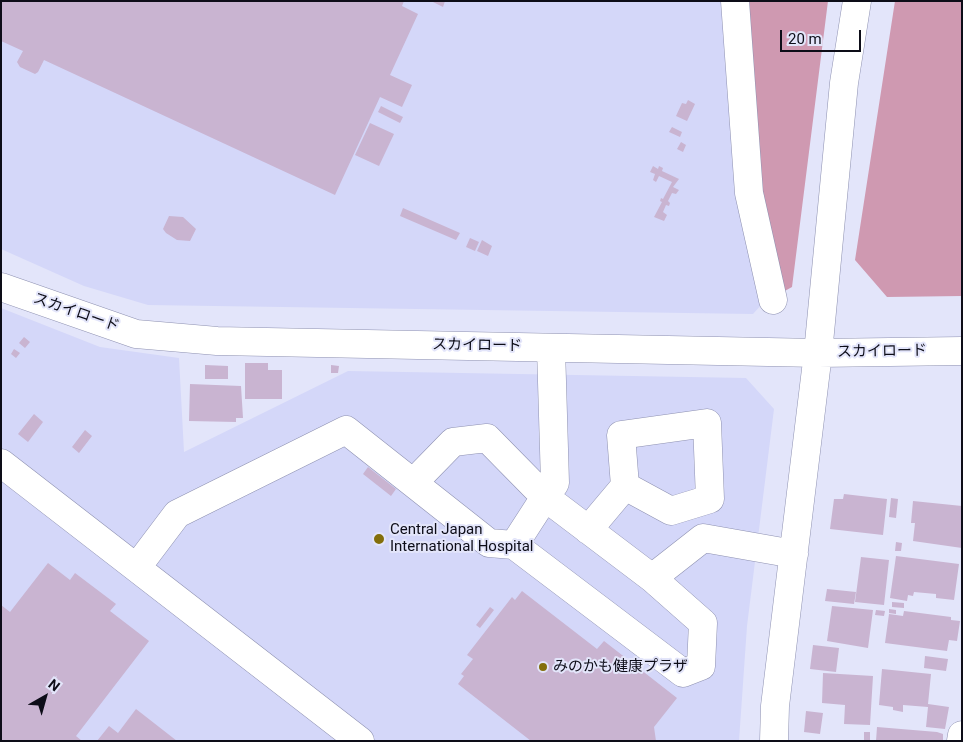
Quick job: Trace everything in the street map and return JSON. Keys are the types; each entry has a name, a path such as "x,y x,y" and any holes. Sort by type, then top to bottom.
{"street":[{"path":"735,1 749,193 773,300"},
{"path":"774,741 775,706 818,353 844,83 857,1"},
{"name":"スカイロード","path":"1,287 136,334 217,340 818,353 962,351"},
{"path":"514,545 555,483 551,348"},
{"path":"137,567 177,514 346,430 489,544 514,545 683,673 701,666 703,624 652,578 545,498 487,438 453,442 413,483"},
{"path":"1,463 360,741"},
{"path":"588,530 625,486"},
{"path":"652,578 703,538 794,554"},
{"path":"961,741 962,735"}],"shaded area":[{"path":"1,1 746,1 763,303 753,314 148,305 84,286 1,249"},
{"path":"746,1 828,1 792,287 763,303"},
{"path":"895,1 962,1 962,296 887,297 855,260"},
{"name":"Central Japan International Hospital","path":"1,308 100,347 179,358 184,452 348,371 746,378 774,409 747,626 739,741 1,741"}],"building":[{"path":"1,1 404,1 402,6 418,14 390,75 412,85 402,107 380,97 335,195 44,60 35,74 20,67 17,62 23,51 1,41"},
{"path":"431,1 445,1 443,7"},
{"path":"688,100 695,104 687,121 676,116 682,103 686,104"},
{"path":"381,106 403,117 400,123 378,112"},
{"path":"370,123 394,134 379,166 355,155"},
{"path":"672,127 682,132 680,137 669,132"},
{"path":"681,142 686,145 683,152 677,149"},
{"path":"653,166 658,169 659,166 663,168 662,171 679,179 673,187 679,190 676,194 672,193 668,201 670,203 669,206 666,205 663,212 667,215 664,221 654,217 662,202 660,201 661,198 663,199 672,182 659,176 656,182 653,180 655,174 650,172"},
{"path":"403,208 460,233 456,240 400,216"},
{"path":"169,216 183,217 196,229 190,241 177,240 166,233 163,229"},
{"path":"470,238 479,242 475,251 466,247"},
{"path":"482,240 492,246 488,256 477,251"},
{"path":"24,337 30,342 25,348 19,343"},
{"path":"14,349 20,353 16,358 11,354"},
{"path":"245,363 268,363 268,370 282,370 282,399 245,399"},
{"path":"205,365 228,366 228,379 205,379"},
{"path":"331,365 339,366 338,373 331,373"},
{"path":"190,384 241,386 243,418 236,418 236,422 189,421"},
{"path":"34,414 43,422 28,442 18,434"},
{"path":"85,430 92,436 79,453 72,447"},
{"path":"368,467 396,489 391,496 363,474"},
{"path":"844,494 887,499 883,535 830,529 834,499 843,499"},
{"path":"891,498 898,499 896,518 889,517"},
{"path":"913,501 962,506 962,548 913,541 915,523 911,523"},
{"path":"896,542 902,543 901,551 895,551"},
{"path":"896,556 959,564 954,600 936,598 936,594 914,592 913,596 908,595 907,601 890,598"},
{"path":"861,557 889,560 884,605 855,602"},
{"path":"48,563 70,580 75,573 116,604 110,611 149,641 76,736 82,741 1,741 1,605 10,612"},
{"path":"827,589 856,592 854,604 825,601"},
{"name":"みのかも健康プラザ","path":"522,591 597,649 604,641 677,698 654,727 656,741 531,741 458,684 464,676 461,674 473,659 467,655 512,597 515,600"},
{"path":"892,602 904,603 904,608 892,607"},
{"path":"832,606 873,610 868,648 827,641"},
{"path":"490,607 494,610 480,628 476,625"},
{"path":"889,609 896,610 896,614 889,613"},
{"path":"876,610 885,611 884,616 875,615"},
{"path":"904,611 951,617 951,620 960,621 957,641 949,640 947,651 885,643 889,614 903,616"},
{"path":"813,645 839,648 836,672 810,669"},
{"path":"925,656 948,659 946,671 924,668"},
{"path":"882,669 931,674 928,704 949,707 945,729 926,727 928,707 903,705 903,712 893,710 893,707 879,705"},
{"path":"823,673 873,676 870,725 844,724 845,705 822,703"},
{"path":"136,709 177,741 97,741 109,726 118,733"},
{"path":"806,711 823,713 820,734 804,732"},
{"path":"877,727 937,732 943,734 943,741 876,741"},
{"path":"864,732 870,732 870,740 864,740"}],"place":[{"name":"Central Japan International Hospital","path":"379,539"},
{"name":"みのかも健康プラザ","path":"543,667"}]}
